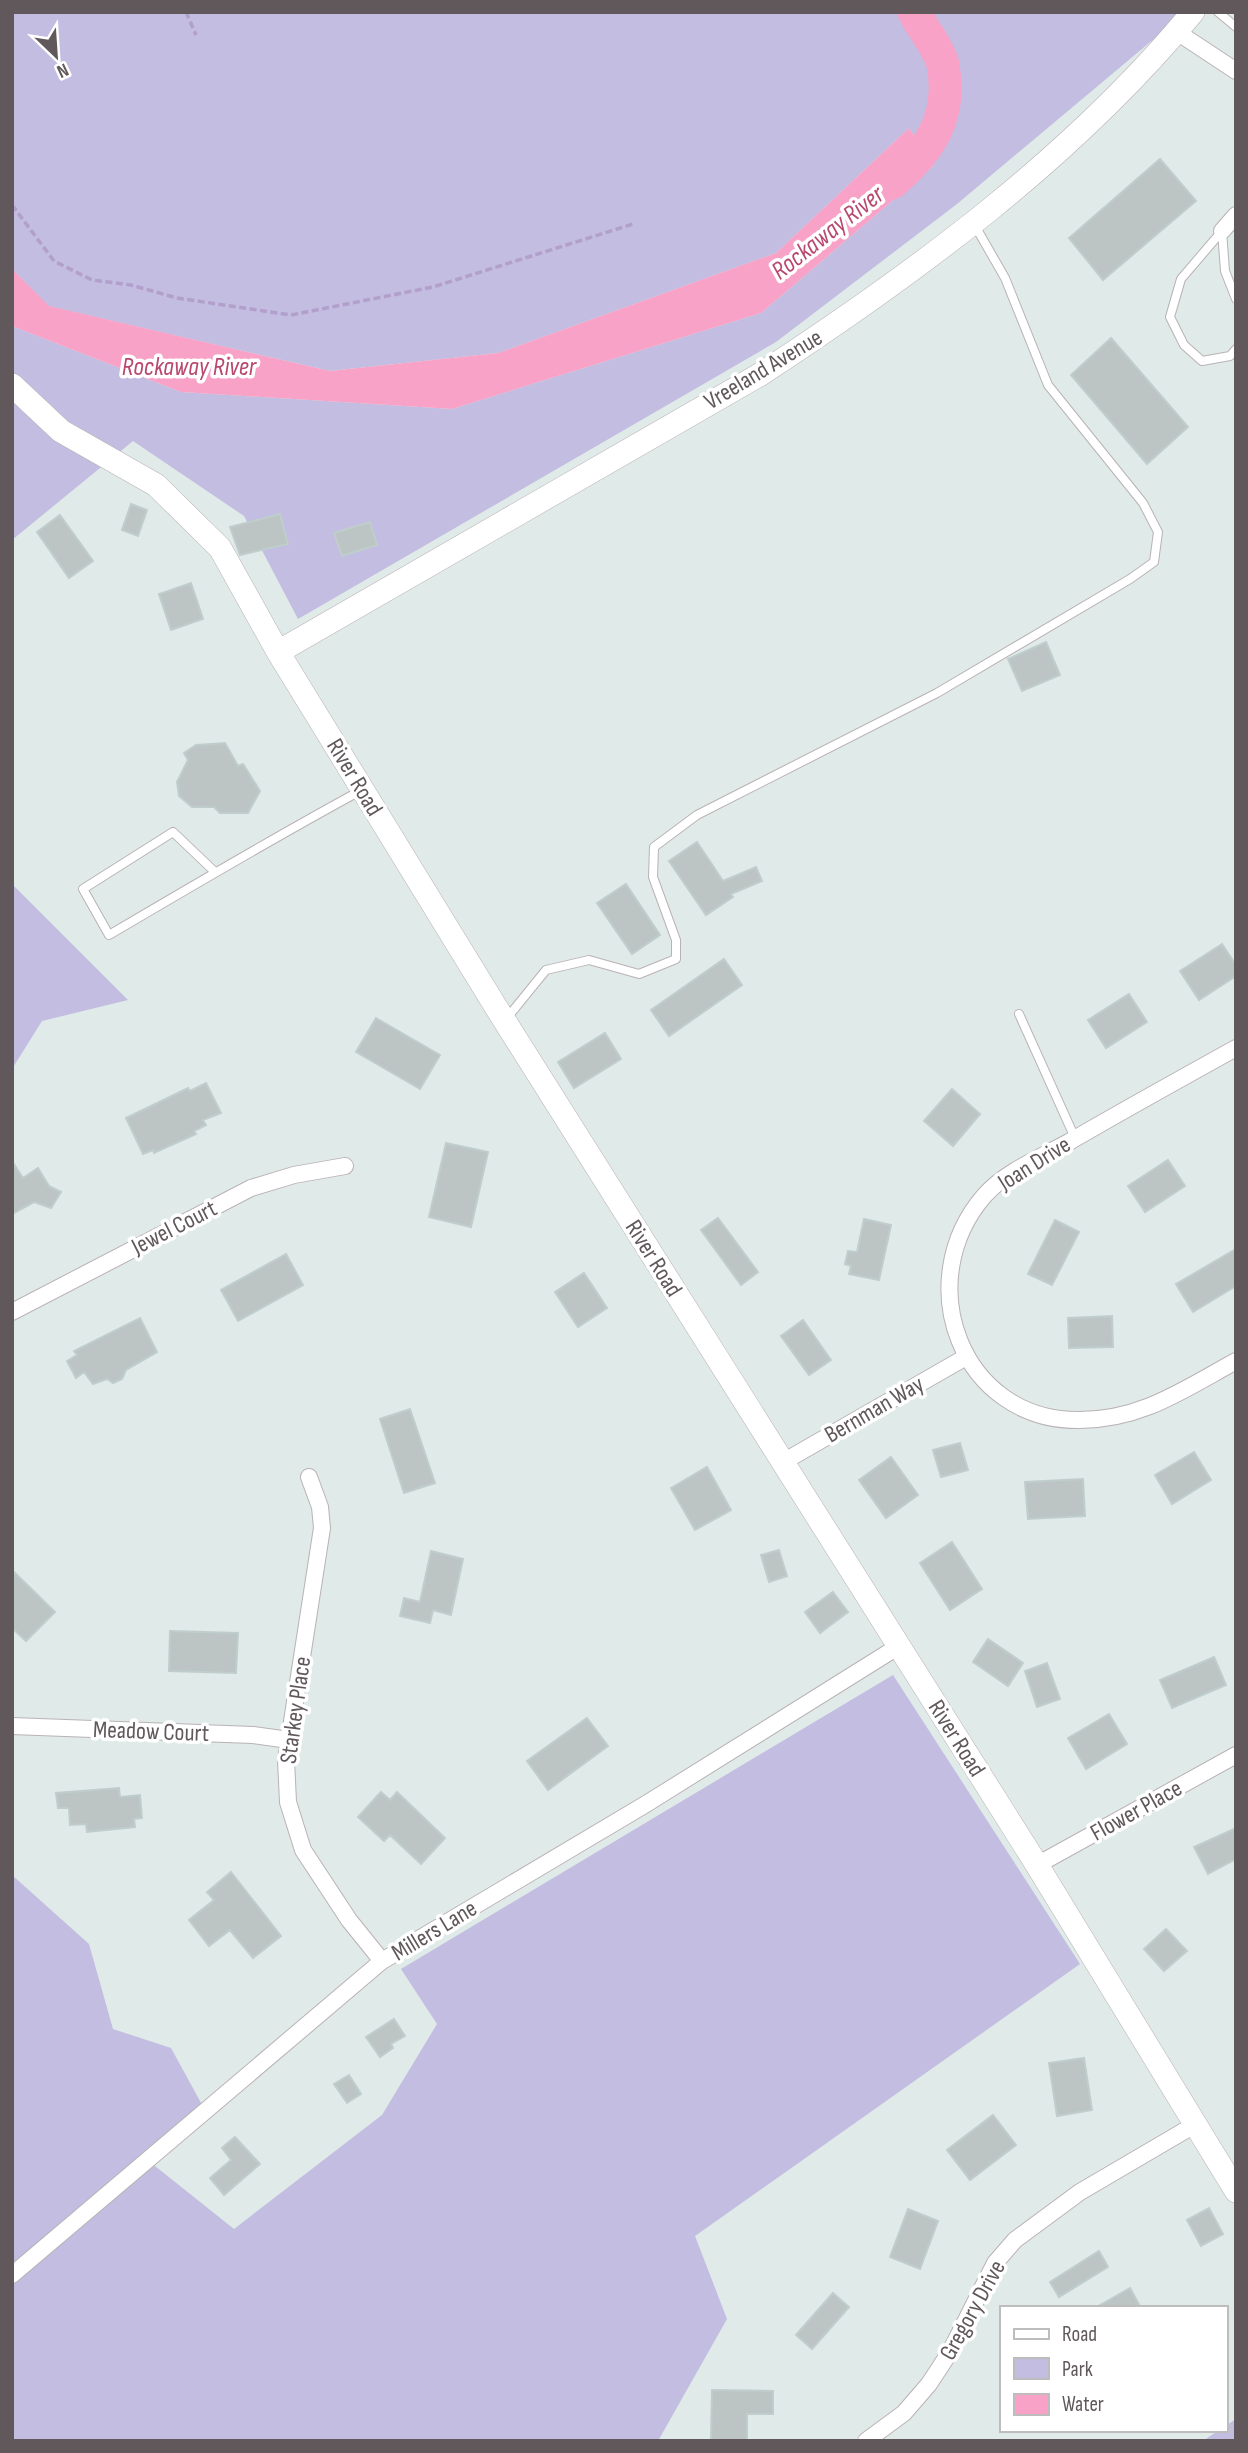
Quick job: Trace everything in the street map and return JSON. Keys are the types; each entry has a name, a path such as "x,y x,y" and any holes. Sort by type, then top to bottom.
{"street":[{"name":"Vreeland Avenue","path":"278,652 761,374 830,329 1034,174 1091,122 1193,12"},
{"path":"1177,32 1236,71"},
{"path":"1222,232 1236,215"},
{"name":"River Road","path":"12,384 61,431 134,472 176,502 220,548 278,652 505,1022 1037,1865 1236,2191"},
{"name":"Joan Drive","path":"1236,1048 1002,1179 984,1196 969,1217 958,1241 949,1278 954,1329 966,1357 978,1374 1006,1400 1041,1416 1079,1420 1143,1411 1236,1361"},
{"name":"Jewel Court","path":"12,1312 251,1188 294,1175 345,1166"},
{"name":"Bernman Way","path":"783,1462 966,1357"},
{"name":"Starkey Place","path":"309,1477 320,1507 322,1528 286,1760 288,1802 303,1850 349,1920 382,1961"},
{"name":"Millers Lane","path":"12,2274 382,1961 646,1804 899,1646"},
{"name":"Meadow Court","path":"12,1726 253,1735 289,1740"},
{"name":"Flower Place","path":"1037,1865 1236,1755"},
{"name":"Gregory Drive","path":"866,2441 904,2413 929,2384 950,2352 995,2263 1014,2240 1092,2185 1196,2124"}],"lane":[{"path":"1219,12 1236,27"},
{"path":"505,1022 546,970 589,960 639,974 676,959 676,940 653,877 654,846 697,815 937,692 1130,579 1154,562 1158,532 1143,503 1048,385 1005,278 972,222"},
{"path":"1222,232 1225,271 1236,299"},
{"path":"1222,232 1181,279 1170,317 1184,345 1202,360 1230,356 1236,349"},
{"path":"215,872 173,832 83,889 109,935 215,872 363,790"},
{"path":"1019,1014 1076,1138"}],"path":[{"path":"186,12 196,35"},
{"path":"12,205 54,261 92,279 131,285 177,298 291,315 433,287 633,223"}],"green space":[{"path":"12,12 1186,12 957,204 776,342 298,619 244,516 133,441 12,540 12,326 181,392 452,409 761,313 933,166 909,128 776,253 498,353 330,371 48,306 12,269"},
{"path":"12,884 128,1000 42,1021 12,1069"},
{"path":"893,1675 1080,1964 695,2236 727,2319 658,2441 12,2441 12,1875 89,1944 113,2029 171,2048 206,2112 150,2162 234,2229 382,2115 437,2024 401,1969"},
{"path":"1236,2419 1236,2441 1203,2441 1216,2432 1227,2432 1227,2425"}],"water":[{"name":"Rockaway River","path":"909,128 933,166 761,313 452,409 181,392 12,326 12,269 49,306 330,371 498,353 776,253"}],"building":[{"path":"1160,159 1196,201 1103,280 1069,238"},
{"path":"1111,338 1188,427 1147,464 1071,375"},
{"path":"131,504 147,510 138,536 122,530"},
{"path":"280,514 288,544 240,555 230,527"},
{"path":"60,515 93,561 69,578 37,532"},
{"path":"370,522 377,545 342,556 334,533"},
{"path":"191,583 203,619 171,630 159,594"},
{"path":"1046,642 1060,675 1022,691 1008,659"},
{"path":"225,743 238,766 243,764 260,791 248,813 220,813 214,807 192,807 179,796 177,782 188,760 184,753 196,745"},
{"path":"697,842 723,881 756,867 762,881 731,894 733,897 706,915 669,861"},
{"path":"626,884 660,935 632,954 597,903"},
{"path":"1222,944 1236,965 1236,976 1199,1000 1180,971"},
{"path":"724,959 742,985 669,1036 651,1010"},
{"path":"1129,994 1147,1022 1106,1048 1088,1020"},
{"path":"376,1018 440,1055 420,1089 356,1052"},
{"path":"605,1033 621,1059 574,1088 558,1062"},
{"path":"206,1083 221,1113 203,1120 206,1125 194,1131 196,1134 154,1153 153,1150 143,1154 126,1118 188,1088 190,1091"},
{"path":"952,1089 980,1114 953,1146 924,1121"},
{"path":"446,1143 488,1152 471,1227 429,1217"},
{"path":"1168,1160 1185,1186 1145,1212 1128,1186"},
{"path":"12,1161 23,1178 38,1168 49,1186 61,1192 51,1208 34,1202 12,1214"},
{"path":"718,1218 758,1272 741,1285 701,1230"},
{"path":"864,1219 891,1225 879,1280 849,1274 851,1266 845,1264 848,1251 857,1252"},
{"path":"1055,1220 1079,1232 1052,1285 1028,1274"},
{"path":"1236,1249 1236,1286 1193,1312 1176,1284"},
{"path":"286,1254 303,1285 238,1321 221,1290"},
{"path":"584,1273 607,1308 578,1327 555,1292"},
{"path":"1112,1316 1113,1347 1069,1348 1068,1318"},
{"path":"140,1318 157,1352 126,1370 122,1379 113,1383 107,1379 93,1384 84,1372 76,1378 67,1361 77,1355 74,1351"},
{"path":"803,1320 831,1360 809,1375 781,1336"},
{"path":"410,1409 435,1483 404,1493 380,1419"},
{"path":"960,1443 968,1470 941,1477 933,1450"},
{"path":"1194,1452 1211,1480 1172,1504 1155,1475"},
{"path":"891,1457 918,1495 886,1518 859,1480"},
{"path":"707,1467 731,1510 695,1530 671,1488"},
{"path":"1083,1479 1085,1516 1028,1519 1025,1482"},
{"path":"952,1542 982,1589 950,1610 920,1563"},
{"path":"779,1550 787,1576 769,1582 761,1555"},
{"path":"431,1551 463,1559 451,1615 433,1610 430,1623 400,1616 404,1598 420,1602"},
{"path":"12,1570 55,1612 26,1641 12,1628"},
{"path":"833,1592 848,1612 820,1633 805,1612"},
{"path":"170,1631 238,1633 236,1673 169,1671"},
{"path":"988,1639 1023,1663 1008,1686 973,1662"},
{"path":"1214,1657 1226,1685 1172,1708 1160,1680"},
{"path":"1047,1663 1060,1699 1037,1707 1025,1671"},
{"path":"1109,1714 1127,1744 1086,1769 1068,1738"},
{"path":"587,1718 608,1746 548,1790 527,1761"},
{"path":"119,1788 120,1797 140,1795 142,1818 134,1819 135,1827 87,1832 86,1824 70,1825 69,1808 58,1808 56,1793"},
{"path":"381,1792 390,1800 397,1792 445,1838 421,1864 390,1835 384,1841 358,1817"},
{"path":"1236,1828 1236,1859 1208,1874 1194,1847"},
{"path":"231,1872 281,1936 253,1958 230,1930 209,1946 189,1920 214,1900 207,1892"},
{"path":"1166,1929 1187,1951 1164,1971 1144,1949"},
{"path":"394,2019 405,2036 391,2044 393,2048 380,2057 366,2037"},
{"path":"1084,2058 1092,2110 1057,2116 1049,2063"},
{"path":"349,2075 361,2094 347,2103 334,2084"},
{"path":"993,2115 1016,2145 970,2180 947,2150"},
{"path":"235,2137 260,2164 224,2195 210,2178 231,2160 222,2148"},
{"path":"1209,2208 1223,2234 1201,2246 1187,2220"},
{"path":"908,2209 938,2221 920,2269 890,2257"},
{"path":"1099,2251 1108,2267 1059,2297 1050,2282"},
{"path":"1130,2288 1140,2306 1098,2306"},
{"path":"833,2293 849,2307 812,2349 796,2335"},
{"path":"712,2390 773,2391 773,2414 747,2414 747,2441 711,2441"}],"waterway":[{"name":"Rockaway River","path":"892,183 927,146 941,117 944,101 945,84 941,58 914,12"}]}
